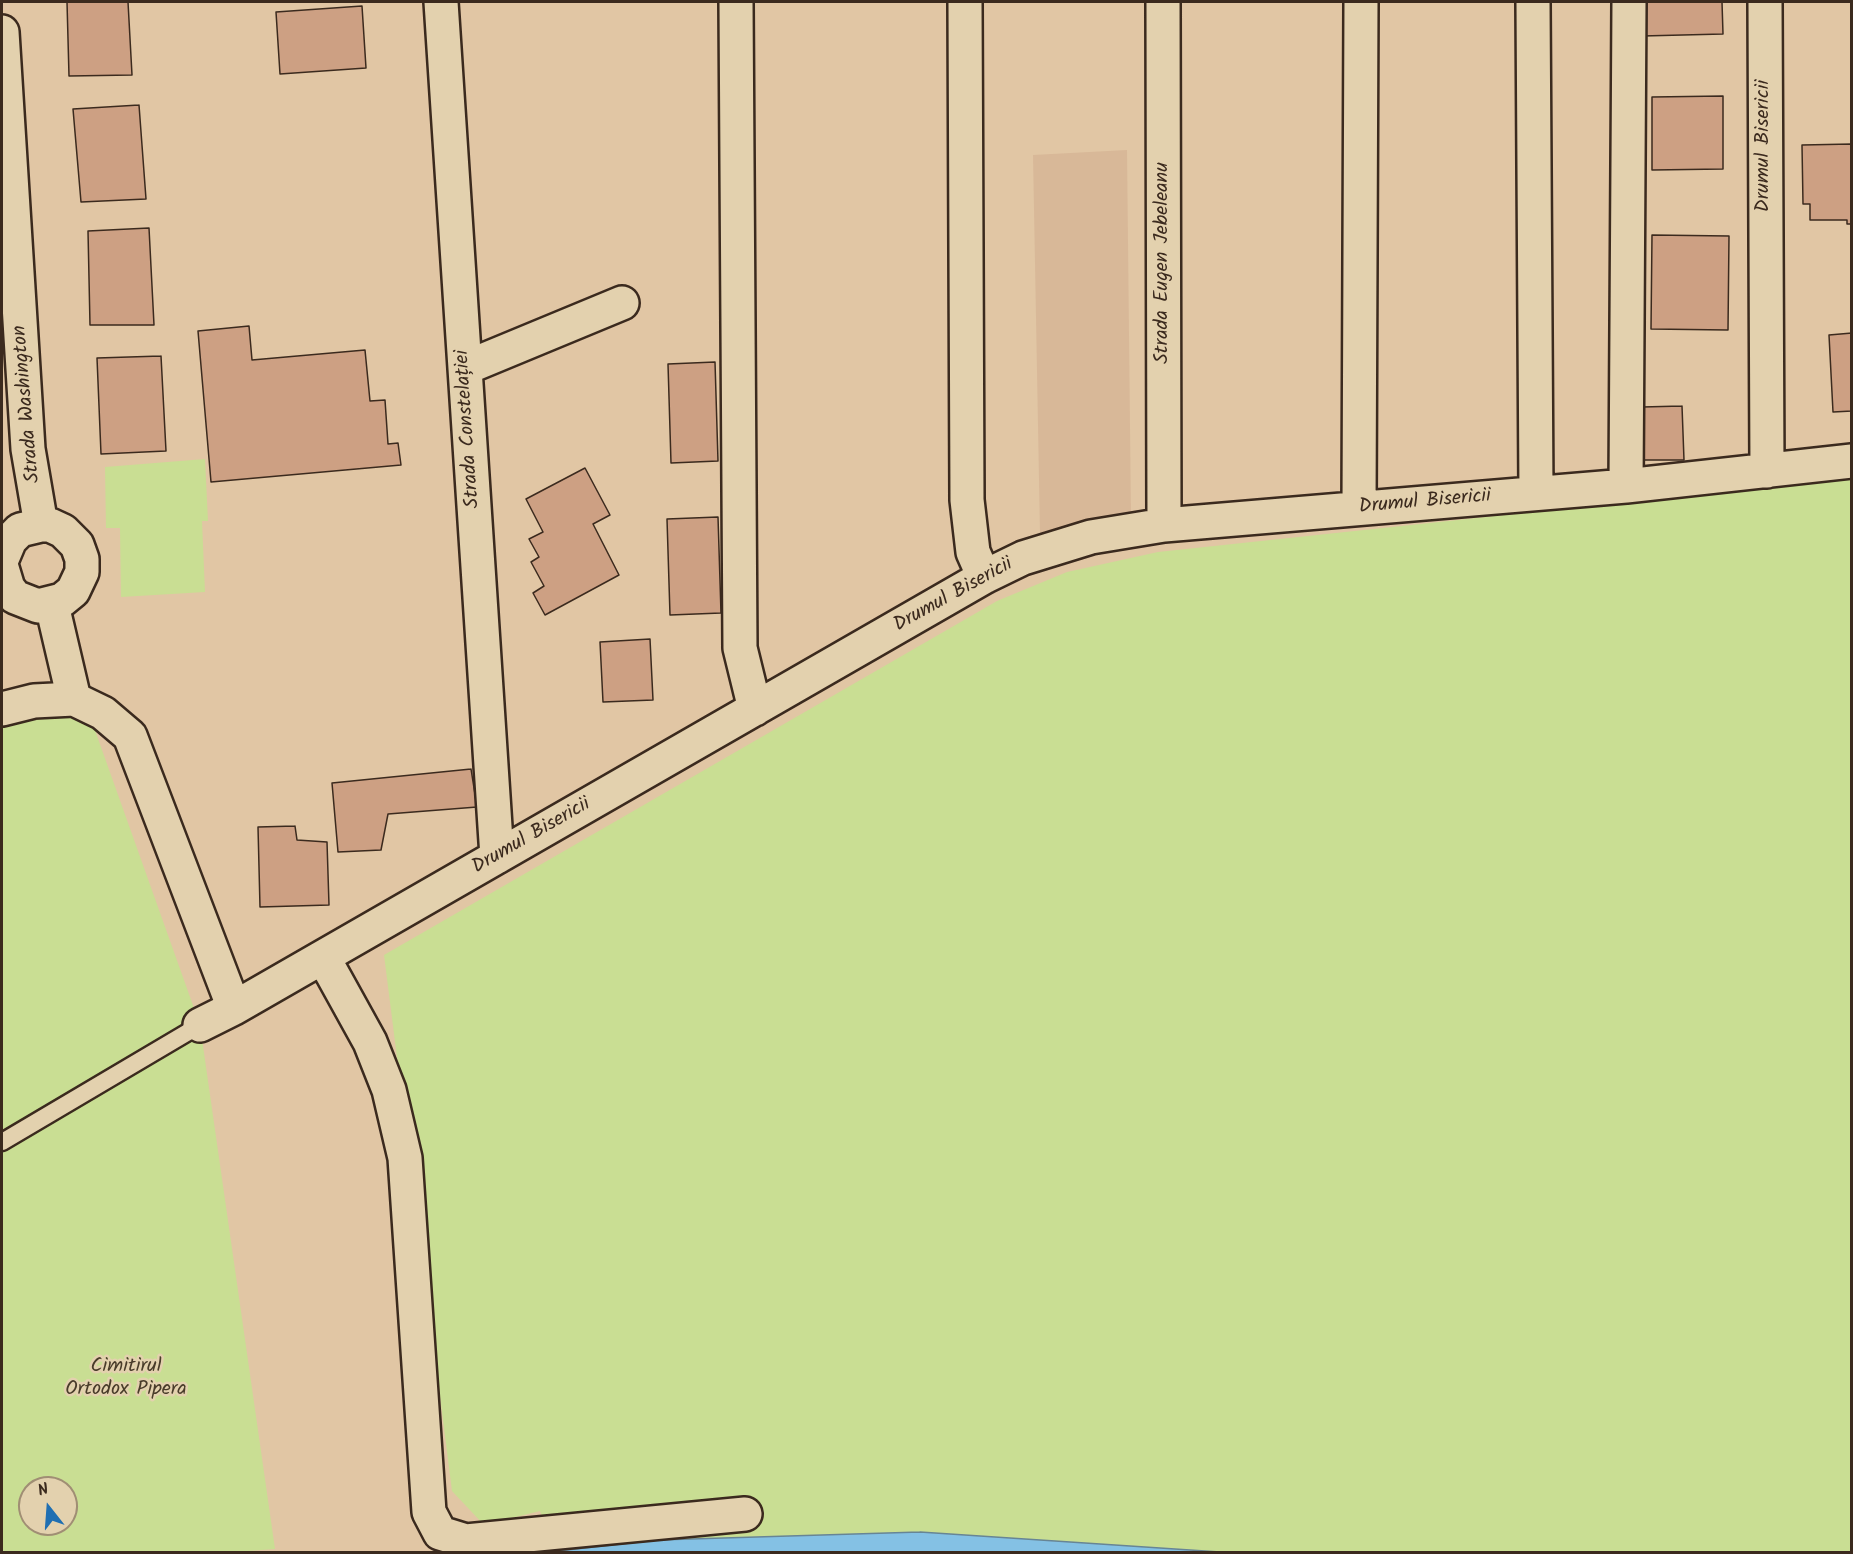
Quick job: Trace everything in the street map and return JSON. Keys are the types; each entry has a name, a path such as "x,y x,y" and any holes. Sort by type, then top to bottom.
{"street":[{"name":"Strada Constelației","path":"441,2 497,856"},
{"path":"736,2 740,648 755,709"},
{"path":"965,2 967,500 973,552 984,577"},
{"name":"Strada Eugen Jebeleanu","path":"1163,2 1164,525"},
{"path":"1359,508 1361,2"},
{"path":"1533,2 1536,493"},
{"path":"1626,486 1629,2"},
{"name":"Drumul Bisericii","path":"1765,2 1767,471"},
{"name":"Strada Washington","path":"2,32 15,452 41,525"},
{"path":"465,368 622,303"},
{"name":"Drumul Bisericii","path":"200,1025 234,1008 984,577 1023,558 1091,537 1164,525 1626,486 1851,461"},
{"path":"2,559 10,540 20,530 41,525 63,531 78,545 82,559 82,572 74,591 52,605 38,606 15,597 8,588 2,568"},
{"path":"52,605 74,699"},
{"path":"2,709 34,702 74,699 103,713 130,736 234,1008"},
{"path":"323,957 370,1042 389,1090 405,1158 429,1512 440,1533 466,1541 745,1514"}],"lane":[{"path":"2,1142 200,1025"}],"shaded area":[{"path":"1127,150 1131,518 1040,533 1033,155"}],"green space":[{"path":"205,459 208,521 202,521 205,592 121,597 120,528 106,528 105,467"},
{"path":"1851,478 1851,1552 1220,1552 920,1532 658,1540 555,1552 540,1511 484,1525 452,1491 384,955 997,601 1067,572 1158,552"},
{"name":"Cimitirul Ortodox Pipera","path":"86,705 200,1025 275,1549 235,1552 2,1552 2,723"}],"water":[{"path":"920,1532 1220,1552 548,1552 658,1540"}],"building":[{"path":"67,2 128,2 132,75 69,76"},
{"path":"1641,2 1722,2 1723,34 1642,36"},
{"path":"362,6 366,68 280,74 276,12"},
{"path":"1723,96 1723,169 1652,170 1652,97"},
{"path":"139,105 146,199 81,202 73,109"},
{"path":"1852,144 1852,224 1847,224 1847,220 1810,220 1810,204 1803,204 1802,145"},
{"path":"149,228 154,325 90,325 88,231"},
{"path":"1652,235 1729,236 1728,330 1651,329"},
{"path":"249,326 252,360 365,350 370,401 385,400 388,444 398,443 401,465 211,482 198,331"},
{"path":"1852,333 1852,411 1833,412 1829,335"},
{"path":"161,356 166,451 101,454 97,358"},
{"path":"715,362 718,461 671,463 668,364"},
{"path":"1682,406 1684,460 1643,460 1642,407"},
{"path":"585,468 610,515 593,524 619,575 545,615 533,593 544,586 531,562 539,557 529,539 543,532 526,499"},
{"path":"718,517 721,613 670,615 667,519"},
{"path":"650,639 653,700 603,702 600,642"},
{"path":"471,769 477,807 388,814 381,850 338,852 332,783"},
{"path":"295,826 297,840 327,842 329,905 260,907 258,827"}]}
